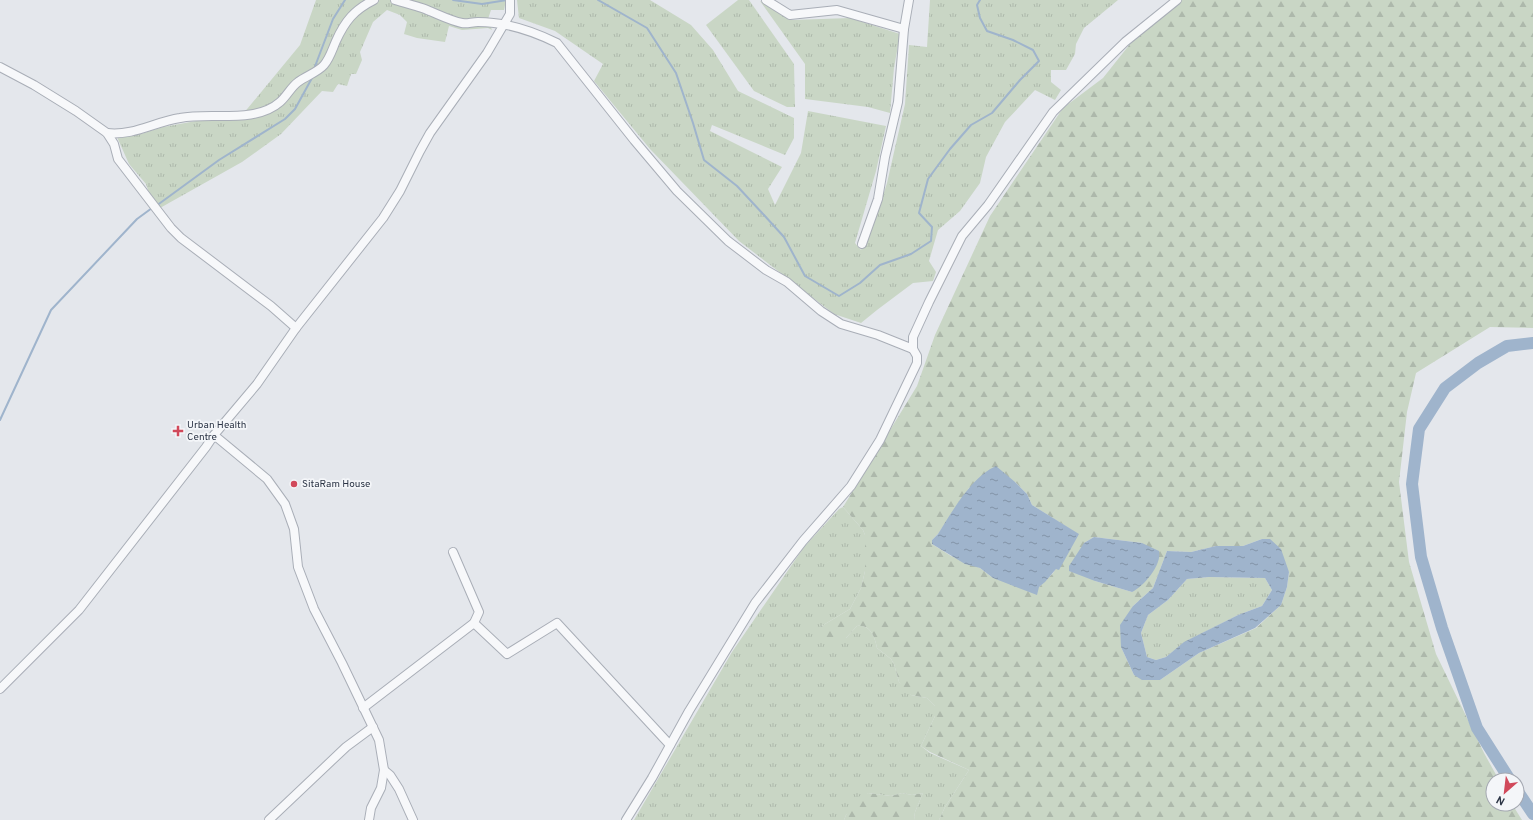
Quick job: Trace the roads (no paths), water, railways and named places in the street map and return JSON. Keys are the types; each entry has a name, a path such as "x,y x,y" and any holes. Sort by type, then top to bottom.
{"street":[{"path":"107,133 118,134 140,130 180,118 209,116 237,117 261,112 280,103 297,83 322,67 330,58 337,40 348,20 359,8 374,0"},
{"path":"395,0 422,8 448,20 464,23 477,22 503,25 524,29 544,36 557,43 572,60 616,118 663,174 728,241 766,270 787,282 821,311 841,324 878,335 913,350 917,356 917,363 880,440 851,486 803,540 755,603 688,711 626,820"},
{"path":"766,0 790,15 837,10 904,29"},
{"path":"862,244 878,199 885,157 898,102 904,29 909,0"},
{"path":"913,350 913,337 962,236 988,205 1053,112 1125,42 1177,0"},
{"path":"0,689 80,610 206,448 214,435 257,384 296,328 383,218 400,191 420,150 487,52 510,14 511,3"},
{"path":"0,67 76,110 107,133 114,144 118,159 171,228 181,238 271,306 296,328"},
{"path":"214,435 266,479 285,504 294,529 298,567 314,610 379,740 384,770 381,788 371,808 369,820"},
{"path":"364,708 474,623 479,612 453,552"},
{"path":"474,623 506,654 557,623 670,745"},
{"path":"268,820 346,748 373,727"},
{"path":"384,770 390,775 399,789 413,820"}],"water":[{"path":"996,466 1027,494 1032,505 1079,534 1059,570 1056,569 1039,587 1037,595 993,578 980,568 965,564 932,544 932,540 938,534 970,487 978,478"},
{"path":"1094,537 1142,543 1159,551 1158,562 1155,569 1142,585 1132,592 1095,581 1069,571 1069,566 1084,543"},
{"path":"1262,539 1270,539 1281,549 1289,572 1287,587 1281,605 1255,628 1199,653 1160,680 1142,680 1134,675 1121,647 1120,625 1133,606 1153,588 1167,551 1191,552 1216,546 1243,546","holes":["1209,577 1265,578 1272,590 1262,606 1238,615 1184,642 1166,657 1156,660 1147,657 1141,633 1148,615 1168,600 1187,579"]}],"waterway":[{"path":"314,69 333,19 345,0"},
{"path":"453,0 482,4 507,0"},
{"path":"598,0 647,28 676,73 704,160 737,186 784,237 805,276 839,296 860,283 880,265 911,254 931,241 932,227 919,213 928,179 950,149 971,125 992,113 1020,80 1039,61 1033,50 1013,40 987,31 980,18 977,5 980,0"},
{"path":"156,206 219,160 285,119 295,109 312,78"},
{"path":"0,420 51,310 137,219 152,208"},
{"path":"1505,772 1477,728 1442,628 1421,557 1412,484 1419,429 1445,388 1478,363 1507,346 1533,343"},
{"path":"1525,802 1533,814"}],"place":[{"name":"Urban Health Centre","path":"178,431"},
{"name":"SitaRam House","path":"294,484"}]}
